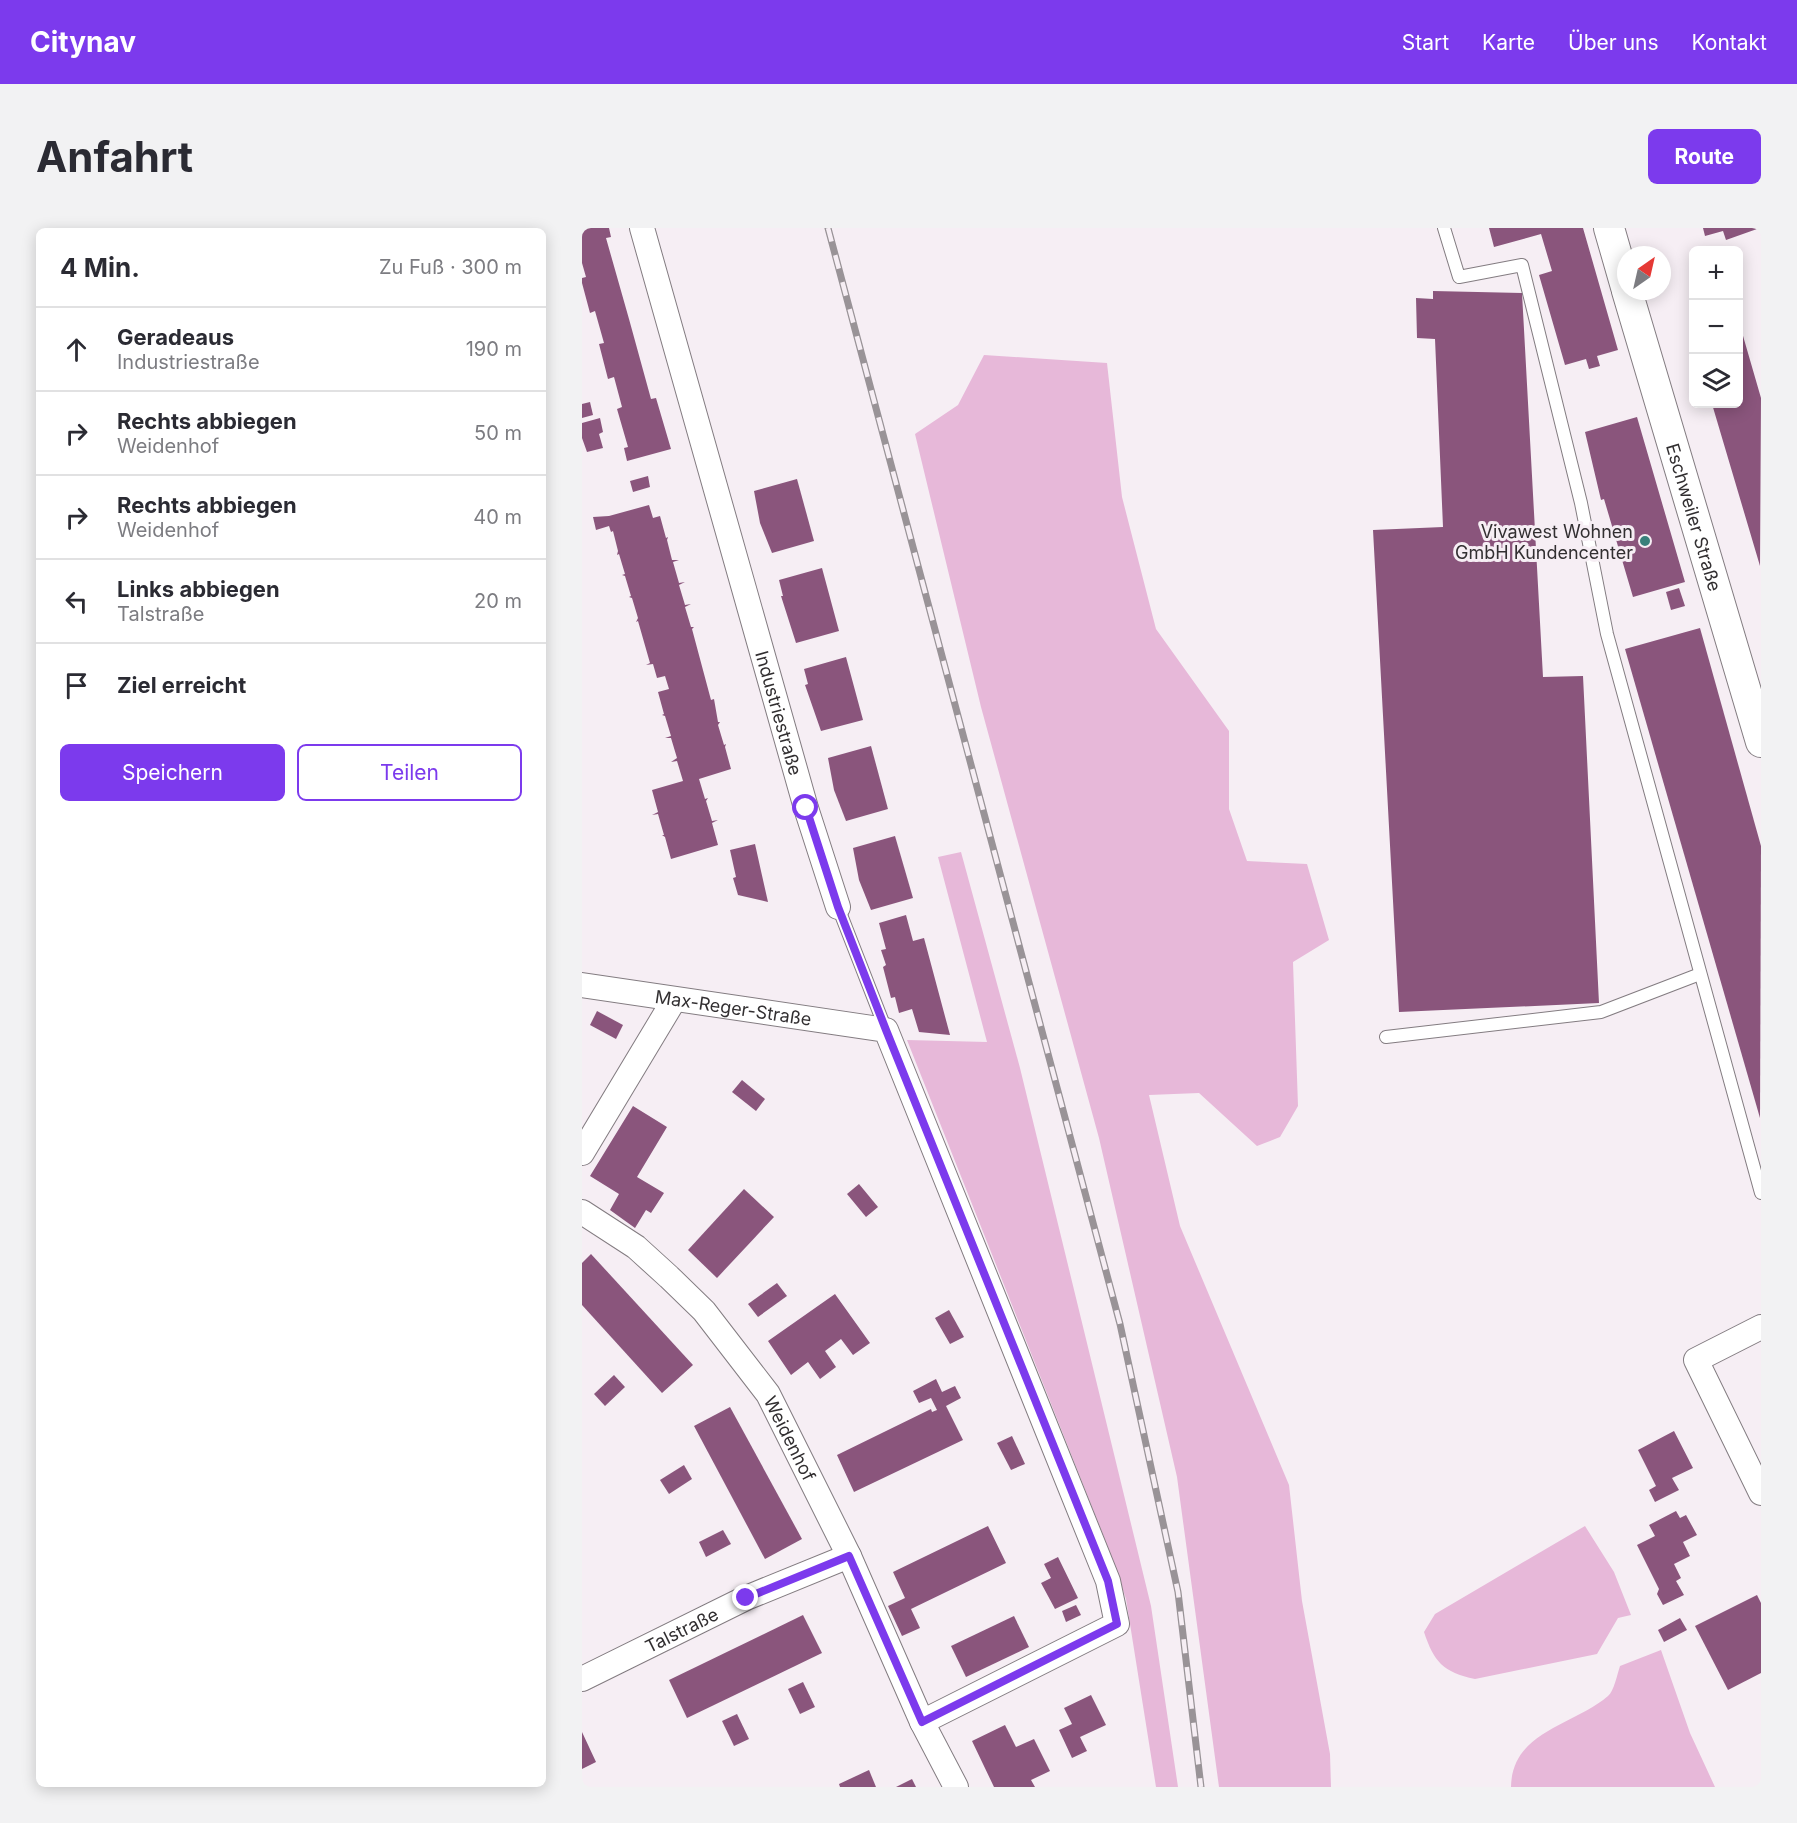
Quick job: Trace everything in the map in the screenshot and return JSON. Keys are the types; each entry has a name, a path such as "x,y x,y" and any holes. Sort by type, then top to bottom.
{"street":[{"name":"Industriestraße","path":"642,228 806,808 838,907"},
{"name":"Eschweiler Straße","path":"1608,228 1617,257"},
{"name":"Eschweiler Straße","path":"1630,300 1761,742"},
{"name":"Max-Reger-Straße","path":"582,985 886,1030"},
{"path":"582,1153 674,1000"},
{"name":"Industriestraße","path":"886,1030 1108,1581 1117,1624 922,1722"},
{"name":"Weidenhof","path":"582,1212 636,1247 704,1311 768,1394 849,1556 922,1722 956,1787"},
{"path":"1761,1327 1696,1360 1761,1493"},
{"name":"Talstraße","path":"582,1679 746,1598 849,1556"}],"lane":[{"path":"1444,228 1459,277 1522,265 1581,503 1607,634 1761,1193"},
{"name":"Industriestraße","path":"838,907 886,1030"},
{"path":"1386,1036 1601,1012 1700,974"}],"shaded area":[{"path":"984,355 1107,363 1122,497 1156,629 1229,731 1229,809 1247,861 1307,864 1329,940 1293,962 1298,1106 1280,1137 1257,1146 1199,1093 1149,1095 1180,1226 1289,1485 1302,1601 1330,1754 1331,1787 1219,1787 1177,1477 1099,1138 981,707 915,434 958,405"},
{"path":"961,852 1020,1068 1151,1606 1178,1787 1156,1787 1126,1599 1113,1560 907,1040 987,1042 938,857"},
{"path":"1585,1526 1614,1572 1631,1615 1618,1618 1597,1654 1475,1679 1455,1673 1441,1664 1432,1651 1424,1632 1435,1614"},
{"path":"1661,1650 1690,1733 1715,1787 1511,1787 1514,1768 1522,1753 1533,1742 1608,1696 1614,1687 1620,1666"}],"building":[{"path":"582,228 609,228 611,237 606,238 651,399 656,398 671,449 627,461 624,448 628,447 617,409 622,407 614,377 608,379 599,344 604,343 595,311 590,313 582,283 582,278 586,277 582,263"},
{"path":"1489,228 1583,228 1618,350 1597,356 1600,366 1589,369 1586,359 1565,365 1539,275 1552,271 1541,234 1494,247"},
{"path":"1703,228 1757,229 1726,240 1723,231 1705,236"},
{"path":"1433,291 1522,293 1543,677 1583,676 1599,1003 1399,1012 1373,530 1443,527 1435,339 1417,338 1416,298 1433,299"},
{"path":"1743,336 1761,398 1760,566 1713,408 1743,408"},
{"path":"590,402 593,415 582,418 582,404"},
{"name":"Vivawest Wohnen GmbH Kundencenter","path":"1637,417 1685,582 1633,597 1604,499 1601,500 1585,432"},
{"path":"600,418 603,432 599,434 603,448 587,452 582,438 582,423"},
{"path":"648,476 650,487 633,492 630,481"},
{"path":"797,479 814,541 772,553 760,523 754,491"},
{"path":"649,505 653,518 660,516 666,538 668,537 672,560 679,560 673,562 679,583 685,582 679,585 685,605 691,604 685,607 691,627 694,627 692,629 711,700 714,699 718,722 720,722 718,725 724,745 726,744 731,769 699,779 705,799 708,798 706,801 712,821 718,820 712,823 718,845 671,859 665,837 662,835 664,835 658,814 652,815 658,812 652,790 683,781 677,761 671,762 677,758 671,738 665,738 671,736 665,716 662,715 664,714 658,692 669,689 665,676 657,678 653,664 646,665 650,663 638,621 636,622 638,618 632,598 629,597 631,596 625,576 622,575 625,574 619,554 617,555 613,531 611,532 609,526 596,530 593,517 609,516"},
{"path":"822,568 839,631 796,643 781,596 783,596 779,580"},
{"path":"1679,588 1685,606 1671,610 1666,592"},
{"path":"1700,628 1761,846 1760,1118 1625,649"},
{"path":"846,657 863,720 821,731 805,685 808,684 804,669"},
{"path":"871,746 888,809 846,821 834,790 828,758"},
{"path":"895,836 913,898 871,910 859,880 853,848"},
{"path":"755,844 768,902 738,895 733,878 736,877 730,850"},
{"path":"906,915 913,941 924,938 950,1035 919,1032 912,1009 899,1013 895,997 891,998 883,967 886,965 881,950 886,949 879,923"},
{"path":"597,1011 623,1025 616,1039 590,1025"},
{"path":"742,1080 765,1099 756,1111 732,1092"},
{"path":"633,1106 667,1127 637,1177 664,1193 651,1213 646,1210 635,1228 610,1210 619,1194 590,1176"},
{"path":"859,1184 878,1207 866,1217 847,1194"},
{"path":"744,1189 774,1217 717,1278 688,1250"},
{"path":"591,1254 693,1365 662,1393 582,1305 582,1263"},
{"path":"777,1283 787,1296 758,1317 748,1304"},
{"path":"835,1294 870,1343 853,1355 841,1339 825,1351 836,1367 820,1379 808,1362 791,1375 768,1341"},
{"path":"949,1310 964,1337 950,1344 935,1318"},
{"path":"614,1375 625,1387 605,1406 594,1394"},
{"path":"936,1379 942,1392 955,1386 961,1398 946,1406 963,1440 854,1492 837,1455 931,1409 932,1412 937,1410 931,1398 919,1403 913,1391"},
{"path":"730,1407 802,1539 765,1559 694,1426"},
{"path":"1674,1431 1693,1468 1672,1478 1679,1490 1655,1502 1649,1490 1656,1486 1638,1450"},
{"path":"1012,1436 1025,1464 1011,1470 997,1443"},
{"path":"684,1465 692,1479 669,1494 660,1480"},
{"path":"1676,1511 1680,1518 1686,1515 1697,1535 1683,1542 1690,1556 1674,1564 1681,1578 1676,1581 1684,1595 1663,1605 1657,1594 1659,1589 1637,1545 1655,1536 1649,1525"},
{"path":"988,1526 1006,1563 911,1609 920,1628 902,1636 888,1606 905,1598 893,1572"},
{"path":"723,1530 731,1544 706,1557 699,1542"},
{"path":"1058,1557 1078,1598 1055,1609 1041,1583 1051,1578 1044,1564"},
{"path":"1757,1595 1761,1603 1761,1673 1728,1690 1695,1626"},
{"path":"1076,1605 1081,1615 1066,1622 1062,1611"},
{"path":"803,1615 822,1653 687,1718 669,1680"},
{"path":"1014,1616 1029,1647 966,1677 951,1646"},
{"path":"1680,1618 1687,1630 1664,1642 1658,1630"},
{"path":"803,1682 815,1707 800,1714 788,1689"},
{"path":"1091,1695 1106,1725 1080,1737 1087,1751 1072,1758 1059,1730 1072,1724 1064,1708"},
{"path":"737,1714 749,1739 734,1746 722,1721"},
{"path":"1005,1725 1016,1747 1034,1739 1050,1771 1031,1780 1035,1787 994,1787 972,1741"},
{"path":"582,1732 596,1762 582,1769"},
{"path":"869,1770 876,1787 840,1787 839,1784"},
{"path":"912,1779 916,1787 896,1787"}],"railway":[{"path":"828,228 1120,1324 1178,1592 1201,1787"}],"place":[{"name":"Vivawest Wohnen GmbH Kundencenter","path":"1645,541"}],"route":[{"path":"746,1598 849,1556 922,1722 1117,1624 1108,1581 886,1030 838,907 806,808"}]}
